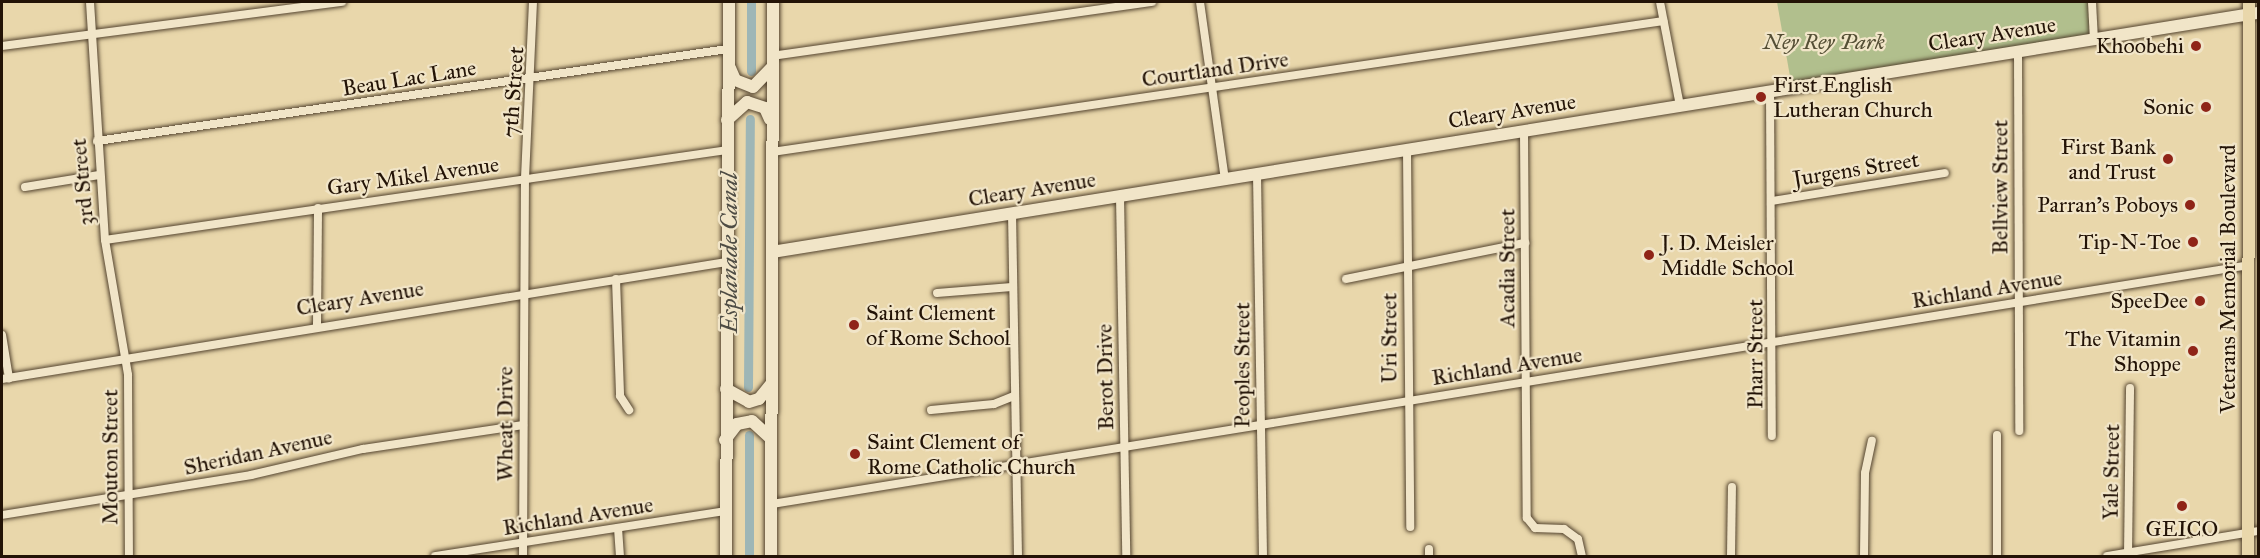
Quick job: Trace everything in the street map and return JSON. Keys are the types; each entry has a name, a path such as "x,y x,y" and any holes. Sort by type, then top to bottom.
{"main road":[{"name":"Veterans Memorial Boulevard","path":"2248,556 2253,532 2248,305 2249,73 2252,9"},
{"path":"2249,73 2259,42"},
{"path":"2248,196 2259,226"},
{"path":"2248,305 2259,281"}],"street":[{"name":"3rd Street","path":"90,2 99,175 105,240 125,358"},
{"path":"2,46 342,2"},
{"name":"7th Street","path":"524,292 525,178 532,78 533,2"},
{"path":"726,556 729,2"},
{"path":"771,556 773,2"},
{"path":"728,64 735,80 753,87 772,61 1152,2"},
{"path":"1200,2 1225,179"},
{"path":"1660,2 1680,106"},
{"path":"2092,2 2094,39"},
{"name":"Cleary Avenue","path":"772,252 2094,39 2252,9"},
{"name":"Courtland Drive","path":"772,152 1663,21"},
{"name":"Beau Lac Lane","path":"97,141 728,49"},
{"name":"Bellview Street","path":"2018,51 2019,431"},
{"name":"Pharr Street","path":"1770,91 1774,342 1773,436"},
{"path":"727,120 747,102 765,108 772,123"},
{"name":"Acadia Street","path":"1524,131 1527,514 1535,528 1564,529 1578,539 1582,556"},
{"name":"Gary Mikel Avenue","path":"105,240 727,150"},
{"name":"Uri Street","path":"1407,150 1407,401 1410,526"},
{"name":"Jurgens Street","path":"1772,201 1945,173"},
{"name":"Peoples Street","path":"1257,174 1259,424 1263,556"},
{"path":"26,187 99,175"},
{"name":"Berot Drive","path":"1119,196 1126,556"},
{"path":"317,326 318,208"},
{"path":"1012,213 1014,463 1018,556"},
{"path":"1346,279 1525,243"},
{"name":"Cleary Avenue","path":"5,378 524,292 727,262"},
{"name":"Richland Avenue","path":"772,504 1014,463 2249,265"},
{"path":"616,279 620,396 629,410"},
{"path":"936,293 1012,287"},
{"name":"Wheat Drive","path":"523,556 524,292"},
{"path":"2,335 5,378"},
{"name":"Mouton Street","path":"125,358 129,556"},
{"path":"726,389 748,402 771,384"},
{"name":"Yale Street","path":"2128,554 2130,388"},
{"path":"931,410 994,404 1014,396"},
{"path":"725,440 737,424 752,421 771,440"},
{"name":"Sheridan Avenue","path":"2,516 251,475 363,448 523,425"},
{"path":"1996,556 1997,435"},
{"path":"1864,556 1865,473 1872,441"},
{"path":"1731,556 1732,487"},
{"name":"Richland Avenue","path":"435,556 726,511"},
{"path":"618,528 620,556"},
{"path":"2107,556 2253,532"}],"green space":[{"name":"Ney Rey Park","path":"1777,2 2091,2 2094,39 1792,88"}],"waterway":[{"name":"Esplanade Canal","path":"751,2 751,71"},
{"name":"Esplanade Canal","path":"748,387 750,119"},
{"name":"Esplanade Canal","path":"749,435 749,556"}],"place":[{"name":"Khoobehi","path":"2196,46"},
{"name":"First English Lutheran Church","path":"1761,97"},
{"name":"Sonic","path":"2206,107"},
{"name":"First Bank and Trust","path":"2168,159"},
{"name":"Parran's Poboys","path":"2190,205"},
{"name":"Tip-N-Toe","path":"2193,242"},
{"name":"J. D. Meisler Middle School","path":"1649,255"},
{"name":"SpeeDee","path":"2200,301"},
{"name":"Saint Clement of Rome School","path":"854,325"},
{"name":"The Vitamin Shoppe","path":"2193,351"},
{"name":"Saint Clement of Rome Catholic Church","path":"855,454"},
{"name":"GEICO","path":"2182,506"}]}
